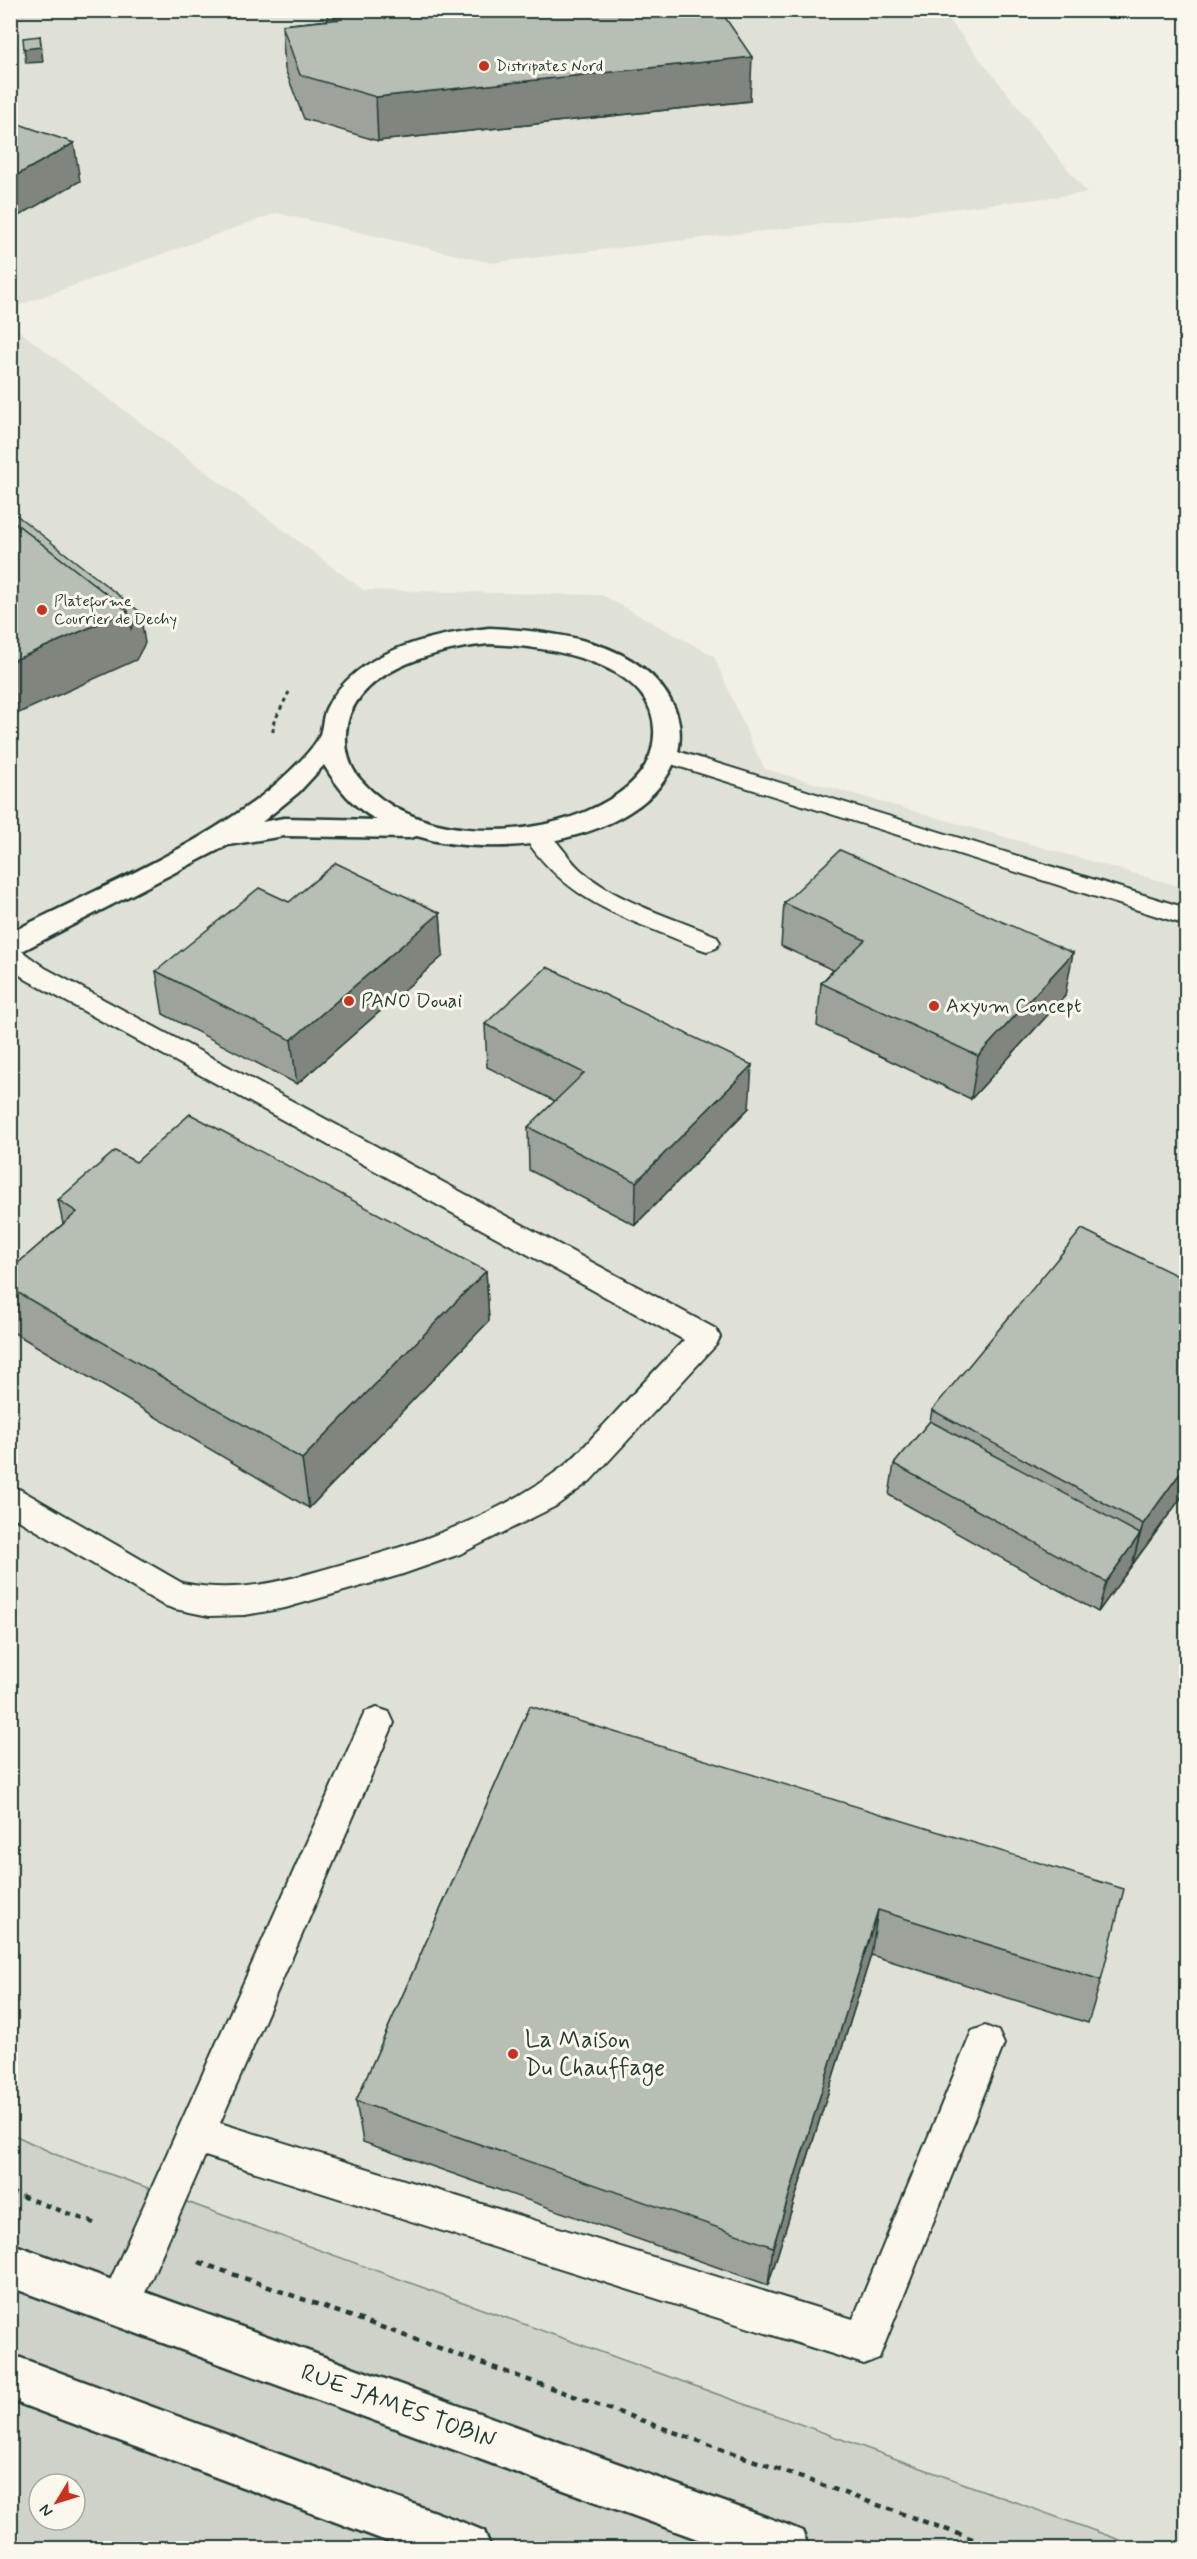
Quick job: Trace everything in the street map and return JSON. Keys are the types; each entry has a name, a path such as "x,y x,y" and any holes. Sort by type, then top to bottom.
{"street":[{"path":"489,636 519,636 577,646 602,655 643,682 657,698 664,717 668,735 664,754 655,773 640,790 620,806 595,819 566,829 536,835 480,838 427,829 403,822 382,811 350,785 333,755 331,739 339,708 364,679 381,667 430,646 489,636"},
{"path":"10,945 220,839 289,789 331,739"},
{"path":"220,839 284,827 427,829"},
{"name":"RUE JAMES TOBIN","path":"10,2265 785,2548"},
{"path":"10,2377 467,2548"}],"lane":[{"path":"664,754 1186,917"},
{"path":"536,835 563,868 580,883 608,899 707,942"},
{"path":"10,955 46,979 705,1337 579,1472 545,1497 501,1521 448,1545 400,1563 285,1594 245,1601 209,1602 176,1595 10,1498"},
{"path":"119,2306 377,1723"},
{"path":"195,2134 864,2343 985,2044"}],"path":[{"path":"273,733 273,724 284,697 291,689"},
{"path":"10,2192 998,2548"}],"shaded area":[{"path":"11,11 942,11 1087,193 491,263 277,213 11,308"},
{"path":"10,324 363,590 602,595 714,656 765,769 1186,888 1186,2548 1142,2548 57,2155 11,2133"},
{"path":"10,2133 57,2155 1142,2548 11,2548"}],"building":[{"path":"339,10 720,10 752,57 376,97 300,75 282,25 342,19"},
{"path":"40,36 41,47 24,49 23,38"},
{"path":"13,122 74,143 10,179 10,124"},
{"path":"10,510 140,612 131,629 128,611 10,519"},
{"path":"10,519 128,611 10,662"},
{"path":"840,850 1073,953 978,1056 821,983 865,940 784,903"},
{"path":"336,863 440,913 291,1040 156,971 259,888 289,902"},
{"path":"547,967 752,1065 636,1182 528,1127 584,1073 485,1024"},
{"path":"190,1114 486,1271 302,1459 10,1288 10,1270 77,1212 58,1200 115,1151 136,1162"},
{"path":"1082,1229 1186,1280 1186,1465 1143,1524 932,1410"},
{"path":"930,1421 1140,1534 1106,1582 894,1464"},
{"path":"530,1706 1124,1889 1101,1980 878,1910 773,2247 356,2101"}],"place":[{"name":"Distripates Nord","path":"484,66"},
{"name":"Plateforme Courrier de Dechy","path":"42,610"},
{"name":"PANO Douai","path":"349,1001"},
{"name":"Axyum Concept","path":"934,1006"},
{"name":"La Maison Du Chauffage","path":"513,2054"}]}
